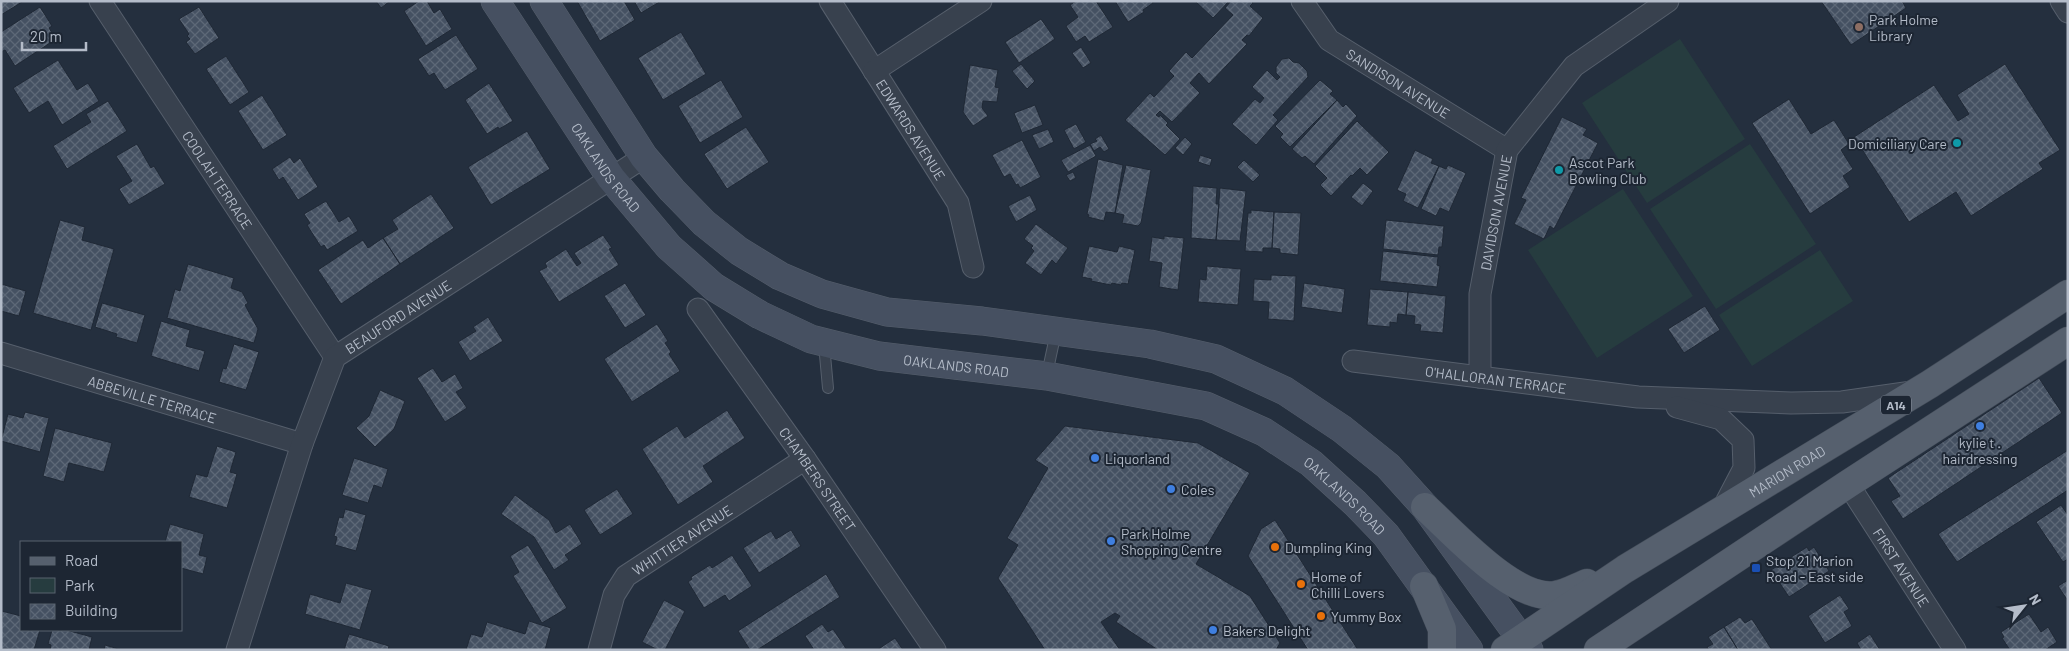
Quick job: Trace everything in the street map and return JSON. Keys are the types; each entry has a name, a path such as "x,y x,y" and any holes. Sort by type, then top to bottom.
{"main road":[{"name":"OAKLANDS ROAD","path":"495,1 612,178 669,247 714,287 760,315 824,342 879,356 1047,376 1206,406 1264,432 1311,463 1386,536 1469,650"},
{"path":"544,1 644,157 672,190 704,223 739,251 780,276 822,294 887,312 1056,331 1150,344 1216,359 1284,392 1342,429 1388,466 1425,507 1500,576 1533,594 1555,595 1625,569"},
{"name":"MARION ROAD","path":"1518,646 1625,569 1921,390 2068,294"},
{"path":"1598,650 2068,341"},
{"path":"1425,507 1518,646"},
{"path":"1424,586 1442,629 1442,650"},
{"path":"1618,650 1634,625"}],"street":[{"name":"COOLAH TERRACE","path":"100,1 335,357"},
{"name":"EDWARDS AVENUE","path":"830,1 958,203 973,267"},
{"path":"874,71 981,1"},
{"name":"SANDISON AVENUE","path":"1302,1 1329,40 1507,150"},
{"name":"DAVIDSON AVENUE","path":"1480,377 1480,294 1507,150 1574,66 1668,1"},
{"path":"2061,1 2068,12"},
{"name":"BEAUFORD AVENUE","path":"237,650 302,444 335,357 644,157"},
{"name":"CHAMBERS STREET","path":"698,309 805,459 934,650"},
{"name":"ABBEVILLE TERRACE","path":"1,353 302,444"},
{"name":"O'HALLORAN TERRACE","path":"1353,361 1638,396 1791,403 1834,402 1921,390"},
{"name":"O'HALLORAN TERRACE","path":"1638,396 1721,419 1743,440 1744,468 1722,510"},
{"name":"WHITTIER AVENUE","path":"599,650 614,595 626,576 805,459"},
{"name":"FIRST AVENUE","path":"1848,484 1954,650"}],"lane":[{"path":"1047,376 1056,331"},
{"path":"824,342 828,388"}],"green space":[{"path":"1680,39 1745,139 1647,203 1582,103"},
{"path":"1750,144 1816,244 1716,309 1650,209"},
{"path":"1623,189 1693,296 1597,358 1528,250"},
{"path":"1820,250 1853,301 1752,366 1719,315"}],"building":[{"path":"1,1 21,1 22,2 1,15"},
{"path":"376,1 390,1 381,8"},
{"path":"419,1 427,1 434,13 440,9 452,29 426,46 404,11"},
{"path":"577,1 624,1 635,20 600,41"},
{"path":"634,1 661,1 641,13"},
{"path":"1076,1 1096,1 1113,27 1089,42 1085,36 1076,42 1066,26 1078,17 1070,5"},
{"path":"1115,1 1152,1 1153,3 1143,10 1144,12 1128,22"},
{"path":"1195,1 1229,1 1213,18"},
{"path":"1231,1 1251,1 1253,3 1250,6 1263,18 1249,36 1247,35 1242,40 1247,44 1209,84 1199,73 1190,83 1200,93 1172,122 1160,111 1156,115 1159,117 1160,115 1168,123 1166,125 1180,139 1165,155 1125,120 1150,93 1154,97 1174,76 1169,71 1186,52 1192,58 1233,15 1225,8"},
{"name":"Park Holme Library","path":"1821,1 1902,1 1906,8 1851,45"},
{"path":"40,7 52,26 49,28 56,39 15,66 5,50 1,52 1,32"},
{"path":"199,7 219,38 195,54 186,42 190,39 187,36 189,34 179,19"},
{"path":"1041,19 1055,39 1019,63 1005,42"},
{"path":"681,32 706,74 663,100 638,58"},
{"path":"456,35 478,69 445,90 434,73 429,76 418,59"},
{"path":"1081,47 1091,63 1083,68 1072,53"},
{"path":"226,56 249,92 230,105 206,69"},
{"path":"1289,58 1293,62 1299,63 1307,71 1308,77 1273,115 1278,120 1256,145 1232,124 1255,99 1260,103 1264,98 1252,87 1267,70 1277,80 1280,77 1276,73 1276,67 1282,59"},
{"path":"58,60 77,90 88,83 99,101 62,125 48,101 29,113 13,88"},
{"path":"1021,64 1035,81 1027,89 1012,71"},
{"name":"Domiciliary Care","path":"2005,64 2060,150 2039,163 2043,169 1971,216 1956,192 1909,222 1854,137 1934,85 1958,121 1969,114 1957,95"},
{"path":"970,65 998,70 995,87 999,88 997,102 983,101 982,108 988,116 973,126 963,112"},
{"path":"721,80 743,117 700,143 678,106"},
{"path":"1320,80 1333,91 1330,94 1337,100 1290,147 1280,137 1283,134 1275,126"},
{"path":"489,83 513,121 487,134 465,100"},
{"path":"262,95 287,135 263,150 238,111"},
{"path":"1789,99 1811,134 1834,120 1849,144 1841,150 1853,169 1843,176 1850,187 1810,214 1752,123"},
{"path":"1337,100 1343,107 1346,104 1357,116 1314,164 1305,156 1302,158 1292,149"},
{"path":"108,101 127,131 67,169 53,146 91,122 86,114"},
{"path":"1035,105 1043,125 1022,133 1014,113"},
{"name":"Ascot Park Bowling Club","path":"1562,117 1587,129 1583,135 1598,143 1554,229 1550,226 1544,239 1514,224 1526,200 1521,198"},
{"path":"1357,121 1389,152 1367,175 1360,168 1331,196 1320,185 1327,178 1315,166"},
{"path":"1076,124 1086,142 1074,149 1064,130"},
{"path":"746,127 769,162 727,189 704,154"},
{"path":"1048,129 1054,142 1039,149 1032,135"},
{"path":"527,131 550,169 491,205 468,167"},
{"path":"1101,135 1109,149 1104,152 1100,147 1094,151 1090,144 1097,141 1095,139"},
{"path":"1185,137 1192,144 1183,155 1175,148"},
{"path":"1022,140 1041,177 1020,188 1018,184 1016,185 1010,174 1004,177 992,155"},
{"path":"137,144 151,168 154,166 165,184 129,205 119,189 132,181 116,156"},
{"path":"1090,145 1096,156 1068,172 1061,160"},
{"path":"1415,150 1433,159 1431,163 1439,166 1418,208 1403,201 1406,194 1397,190"},
{"path":"1200,155 1212,159 1210,166 1198,162"},
{"path":"290,157 294,163 300,158 318,187 298,200 283,177 279,180 272,169"},
{"path":"1098,159 1123,165 1115,213 1106,212 1104,221 1088,217 1089,215 1087,214"},
{"path":"1244,160 1260,175 1253,182 1237,167"},
{"path":"1126,165 1151,170 1141,223 1138,226 1122,223 1124,215 1115,213"},
{"path":"1448,165 1466,173 1449,212 1440,208 1436,216 1421,209 1439,166 1446,169"},
{"path":"1073,172 1076,178 1070,181 1066,175"},
{"path":"1363,183 1373,191 1362,206 1351,197"},
{"path":"1193,186 1217,188 1216,204 1219,204 1216,240 1191,238"},
{"path":"1220,188 1246,191 1240,241 1216,240"},
{"path":"431,194 454,228 400,264 383,238 398,229 392,220"},
{"path":"1030,195 1037,210 1016,222 1008,206"},
{"path":"326,201 339,222 349,216 358,231 327,250 324,245 321,247 307,225 310,223 304,214"},
{"path":"1251,210 1274,212 1272,248 1263,248 1263,252 1245,251 1248,213 1251,213"},
{"path":"1274,212 1301,213 1298,255 1280,253 1280,249 1272,248"},
{"path":"60,220 85,227 82,240 114,249 91,330 33,313"},
{"path":"1386,220 1444,226 1442,247 1439,247 1438,255 1383,249"},
{"path":"1036,224 1068,248 1056,264 1052,260 1041,275 1025,263 1034,251 1031,248 1033,246 1024,239"},
{"path":"603,235 612,248 609,249 619,265 559,302 539,271 547,267 545,263 566,249 577,266 581,263 574,253"},
{"path":"1164,236 1184,238 1178,290 1159,287 1162,263 1149,261 1152,237 1164,239"},
{"path":"383,238 400,264 341,304 318,270 363,240 368,248"},
{"path":"1089,246 1117,252 1119,246 1135,250 1128,284 1112,283 1111,285 1082,277"},
{"path":"1383,251 1438,257 1437,265 1440,266 1437,287 1380,281"},
{"path":"188,264 234,278 231,288 242,292 248,303 245,305 258,329 254,343 167,318 175,289 180,291"},
{"path":"1207,266 1241,269 1238,305 1198,302 1200,279 1206,280"},
{"path":"1271,275 1296,276 1294,321 1268,319 1269,302 1253,301 1254,279 1271,280"},
{"path":"625,283 646,315 625,328 604,296"},
{"path":"1304,283 1345,289 1342,313 1301,307"},
{"path":"1,284 26,291 19,316 1,311"},
{"path":"1370,289 1408,292 1406,315 1398,314 1397,323 1390,322 1390,327 1367,325"},
{"path":"1408,292 1446,296 1443,333 1420,331 1421,325 1414,324 1415,316 1406,315"},
{"path":"102,303 145,315 137,343 116,337 117,334 95,327"},
{"path":"1705,306 1720,330 1684,353 1668,329"},
{"path":"488,317 503,341 470,361 458,342 476,331 473,327"},
{"path":"161,321 190,330 186,346 205,351 199,371 151,356"},
{"path":"657,324 668,341 665,343 671,352 669,354 680,371 632,402 604,359"},
{"path":"234,344 259,352 246,390 219,382 223,368 226,369"},
{"path":"433,368 442,382 455,374 463,388 456,392 467,408 445,422 417,378"},
{"path":"2039,378 2062,413 1903,519 1891,501 1900,496 1888,478"},
{"path":"380,390 405,401 394,429 375,447 356,428 369,416"},
{"path":"727,410 745,438 703,466 713,482 678,505 642,449 677,426 685,438"},
{"path":"25,412 49,418 40,452 1,441 8,414 23,418"},
{"name":"Park Holme Shopping Centre","path":"1065,426 1198,443 1250,473 1196,564 1250,596 1280,643 1276,650 1158,650 1116,622 1120,616 1115,613 1101,622 1120,650 1045,650 998,578 1018,545 1007,538 1048,468 1035,460"},
{"path":"55,428 112,443 104,472 69,463 64,482 43,476"},
{"path":"217,446 236,452 230,472 237,474 227,508 189,497 196,474 207,477"},
{"path":"2068,450 2068,490 1957,562 1938,534"},
{"path":"354,458 388,469 382,488 374,485 368,503 342,495"},
{"path":"617,489 633,514 600,535 584,510"},
{"path":"515,495 549,520 556,533 570,524 582,544 565,555 569,560 554,570 534,537 501,514"},
{"path":"2061,505 2068,515 2068,559 2063,562 2036,522"},
{"path":"345,509 366,515 356,551 335,545 337,537 334,536 339,517 343,518"},
{"path":"1275,520 1358,650 1308,650 1248,556 1261,529"},
{"path":"170,524 204,534 199,555 207,557 203,574 182,568 182,541 165,541"},
{"path":"791,530 801,546 759,573 743,548 771,531 776,539"},
{"path":"528,545 567,608 542,623 513,576 519,572 510,556"},
{"path":"1807,547 1809,551 1814,547 1829,571 1789,597 1771,570"},
{"path":"732,555 752,586 729,601 725,595 704,608 688,582 692,579 691,577 710,565 712,568"},
{"path":"826,574 840,597 757,650 750,650 738,631"},
{"path":"2068,580 2068,601 2058,586"},
{"path":"346,583 372,590 360,630 305,614 310,594 340,603"},
{"path":"1840,595 1849,609 1844,612 1852,626 1825,643 1808,616"},
{"path":"664,600 685,611 665,650 658,650 642,642"},
{"path":"2,611 20,616 20,631 40,631 34,650 1,649"},
{"path":"2029,614 2041,632 2048,627 2057,642 2045,650 2010,650 2002,638 2004,637 2001,632"},
{"path":"1740,617 1745,623 1752,619 1772,650 1738,650 1724,627"},
{"path":"529,621 551,628 545,650 466,650 471,634 482,637 487,622 525,634"},
{"path":"822,624 828,632 833,629 847,650 814,650 805,636"},
{"path":"1724,627 1738,650 1709,650 1707,647 1713,644 1708,637"},
{"path":"52,631 70,631 92,637 89,650 50,650 51,645 48,644"},
{"path":"349,634 389,646 388,650 344,650"},
{"path":"1870,634 1880,650 1861,650 1857,643"},
{"path":"895,638 903,650 877,650"},
{"path":"105,645 122,650 104,650"}],"place":[{"name":"Park Holme Library","path":"1859,27"},
{"name":"Domiciliary Care","path":"1957,143"},
{"name":"Ascot Park Bowling Club","path":"1559,170"},
{"name":"kylie t . hairdressing","path":"1980,426"},
{"name":"Liquorland","path":"1095,458"},
{"name":"Coles","path":"1171,489"},
{"name":"Park Holme Shopping Centre","path":"1111,541"},
{"name":"Dumpling King","path":"1275,547"},
{"name":"Stop 21 Marion Road - East side","path":"1756,568"},
{"name":"Home of Chilli Lovers","path":"1301,584"},
{"name":"Yummy Box","path":"1321,616"},
{"name":"Bakers Delight","path":"1213,630"}]}
